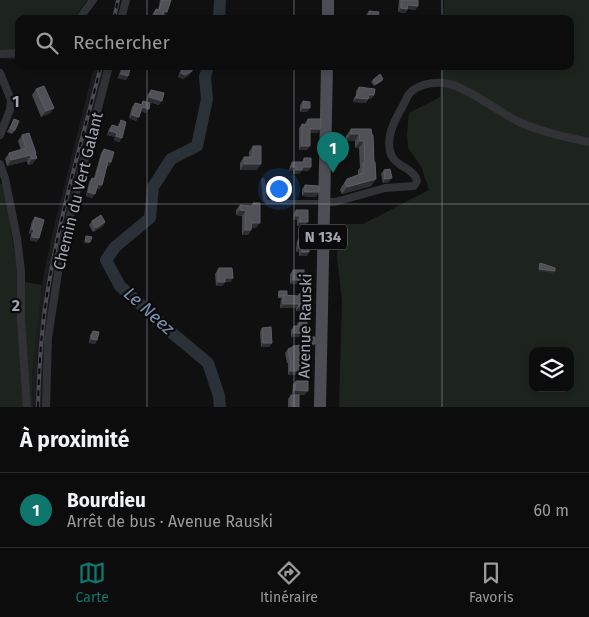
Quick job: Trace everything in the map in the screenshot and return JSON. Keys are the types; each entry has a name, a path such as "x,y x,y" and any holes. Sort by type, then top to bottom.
{"main road":[{"path":"328,0 328,15"},
{"name":"Avenue Rauski","path":"320,407 327,70"}],"street":[{"path":"82,15 93,0"},
{"path":"122,15 126,0"},
{"path":"0,54 15,54"},
{"name":"Chemin du Vert Galant","path":"46,407 48,338 62,247 108,70"},
{"path":"0,72 11,100 10,110 0,135"},
{"path":"324,202 335,202 386,188 414,186 417,181 415,175 392,158 389,136 410,94 419,87 435,82 454,85 518,121 546,133 589,142"},
{"path":"0,164 5,178 17,238 21,271 21,320 27,407"}],"lane":[{"path":"263,180 264,197 268,202 324,202"}],"shaded area":[{"path":"0,0 87,0 76,15 15,15 15,59 0,58"},
{"path":"444,0 589,0 589,407 339,407 342,301 337,257 339,224 363,224 429,190 421,166 408,148 409,113 440,97 441,70 574,70 574,15 443,15"},
{"path":"93,70 104,70 60,238 44,342 42,407 32,407 32,376 39,305 52,235"},
{"path":"0,184 4,184 19,281 42,285 32,376 32,407 0,407"}],"building":[{"path":"162,0 171,0 167,12 164,11 163,15 154,15 156,9 159,10"},
{"path":"401,0 418,0 418,6 408,5 407,9 401,8"},
{"path":"369,11 379,12 379,15 369,15"},
{"path":"122,70 130,70 128,76 121,74"},
{"path":"182,70 192,70 185,75 181,73"},
{"path":"380,74 383,79 376,84 373,80"},
{"path":"44,86 54,108 46,111 36,89"},
{"path":"359,87 375,89 374,95 369,95 368,99 356,98"},
{"path":"151,90 164,93 162,101 149,97"},
{"path":"143,101 150,103 149,109 142,107 139,117 132,115 135,103 142,105"},
{"path":"303,101 310,102 310,108 303,108"},
{"path":"14,119 19,121 15,130 10,128"},
{"path":"308,119 321,119 320,129 310,129 310,146 301,146 302,124 308,125"},
{"path":"121,120 126,122 122,138 116,136 117,133 110,131 112,125 119,127"},
{"path":"351,129 371,129 376,179 347,187 345,183 347,179 363,173 363,163 365,163 364,141 360,141 359,134 351,134"},
{"path":"29,133 37,158 32,159 31,155 11,160 9,153 26,148 22,135"},
{"path":"253,146 261,146 261,164 244,164 244,157 253,157"},
{"path":"104,149 114,152 111,162 108,161 102,185 98,184 95,194 88,192 92,178 95,179"},
{"path":"304,158 311,158 311,167 302,167 302,170 296,170 296,167 292,167 292,162 304,162"},
{"path":"390,169 392,178 385,179 384,170"},
{"path":"280,185 291,186 291,191 280,191"},
{"path":"305,185 319,186 319,192 305,192"},
{"path":"253,203 260,203 260,223 252,223 251,230 245,230 246,211 240,210 240,205 253,206"},
{"path":"296,210 308,210 308,222 300,222 300,216 296,216"},
{"path":"101,215 105,222 96,228 92,221"},
{"path":"35,217 44,220 39,238 32,237"},
{"path":"86,236 92,237 90,242 85,241"},
{"path":"300,237 310,237 309,252 302,252 302,248 299,248"},
{"path":"540,263 555,268 555,271 539,269"},
{"path":"219,268 232,268 233,278 225,278 225,282 218,282"},
{"path":"293,270 304,270 304,280 293,280"},
{"path":"279,291 287,291 287,295 279,296"},
{"path":"299,294 308,294 306,307 299,307 299,304 283,304 283,295 299,296"},
{"path":"300,320 307,320 307,333 294,333 294,326 299,326"},
{"path":"271,327 272,343 263,343 262,328"},
{"path":"93,331 99,332 97,340 91,339"},
{"path":"310,337 315,337 315,344 309,344"},
{"path":"302,345 303,368 300,368 300,371 290,371 291,360 288,349 293,346"},
{"path":"296,381 308,381 308,391 295,390"},
{"path":"291,395 299,395 299,407 291,407"}],"waterway":[{"name":"Le Neez","path":"219,15 220,0"},
{"name":"Le Neez","path":"207,70 205,77 207,99 197,146 171,159 153,187 150,218 115,247 106,260 120,286 208,363 219,396 220,407"}],"railway":[{"path":"115,15 118,0"},
{"path":"38,407 42,333 53,261 72,177 100,70"}],"place":[{"name":"Bourdieu","path":"333,173"}]}
